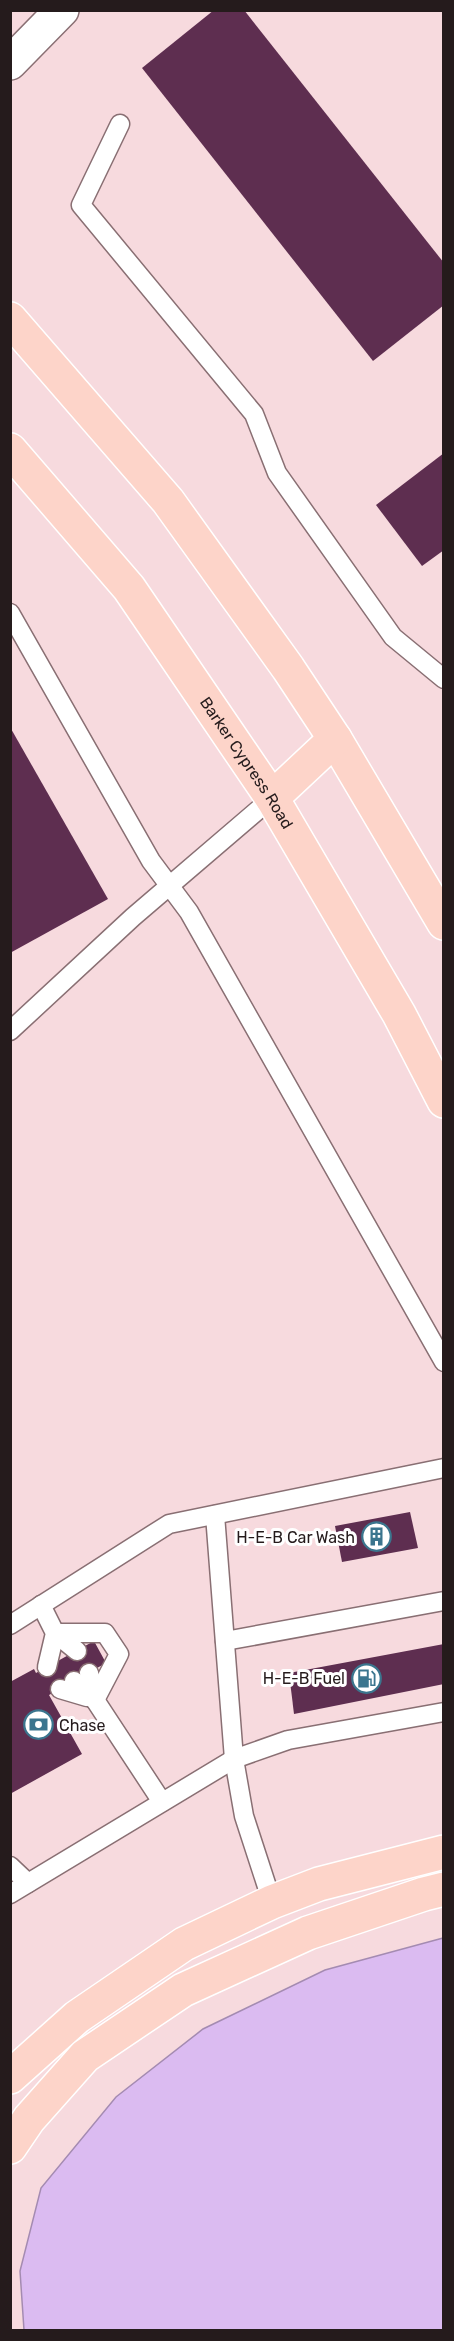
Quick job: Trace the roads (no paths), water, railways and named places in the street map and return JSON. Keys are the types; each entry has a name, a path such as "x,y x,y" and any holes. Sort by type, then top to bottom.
{"main road":[{"path":"10,319 168,501 288,668 335,739 444,923"},
{"name":"Barker Cypress Road","path":"10,450 129,588 272,798 399,1014 444,1101"},
{"path":"272,798 335,739"},
{"path":"10,2077 77,2017 184,1944 272,1902 319,1884 444,1852"},
{"path":"10,2147 29,2119 86,2056 183,1990 308,1933 444,1889"}],"street":[{"path":"10,63 62,10"}],"lane":[{"path":"120,124 81,205 254,414 278,473 393,637 444,679"},
{"path":"10,613 151,861 189,912 444,1362"},
{"path":"10,1031 169,886 272,798"},
{"path":"10,1625 169,1524 444,1468"},
{"path":"216,1515 234,1759 244,1816 272,1902"},
{"path":"225,1641 444,1601"},
{"path":"41,1605 68,1655 55,1633"},
{"path":"55,1633 105,1633 119,1654 95,1700"},
{"path":"95,1700 81,1677 162,1802"},
{"path":"10,1894 234,1759 288,1740 444,1712"},
{"path":"10,1866 28,1883"}],"place":[{"name":"H-E-B Car Wash","path":"376,1537"},
{"name":"H-E-B Fuel","path":"366,1678"},
{"name":"Chase","path":"38,1725"}]}
